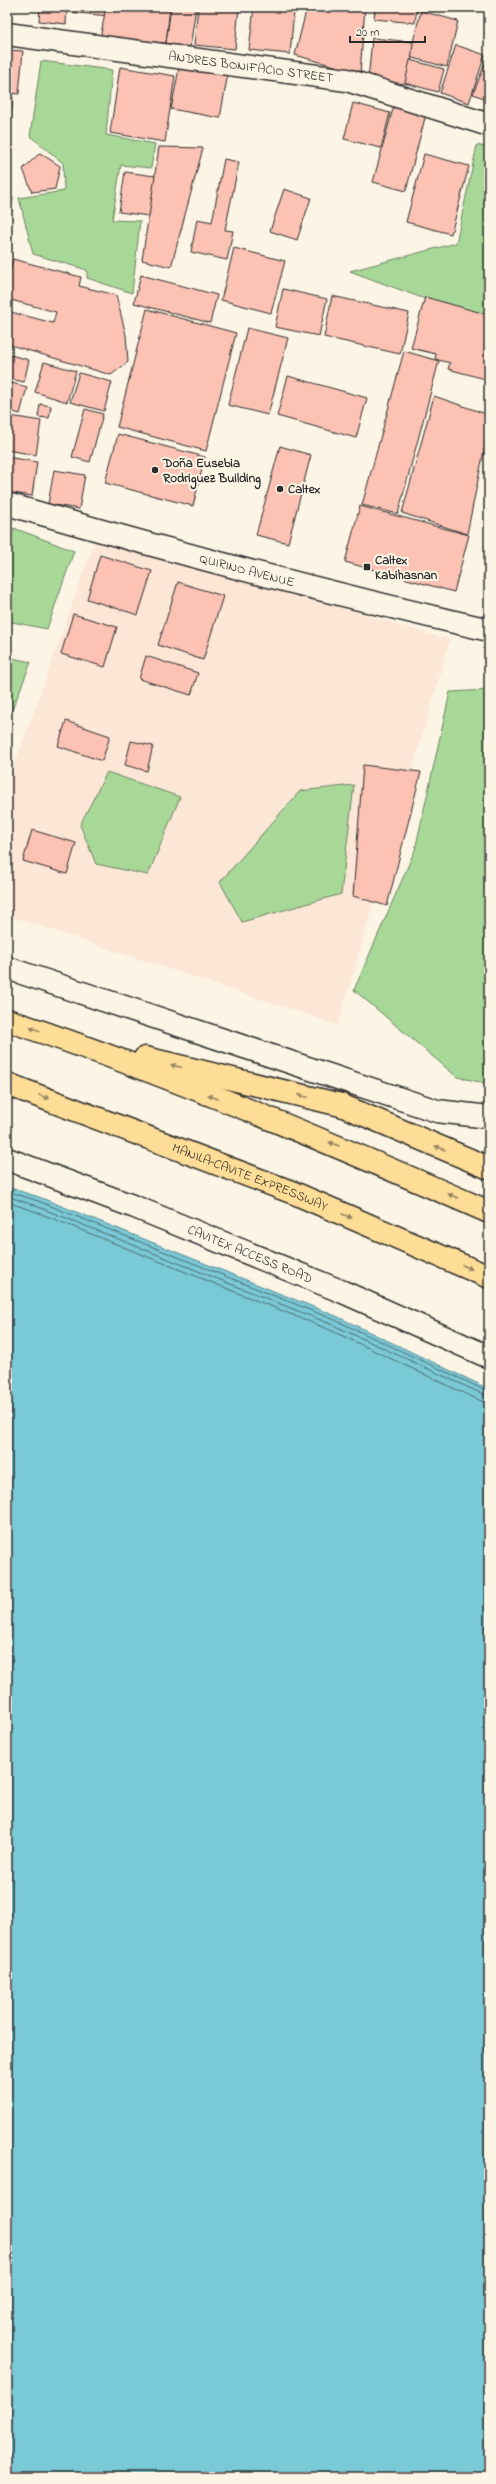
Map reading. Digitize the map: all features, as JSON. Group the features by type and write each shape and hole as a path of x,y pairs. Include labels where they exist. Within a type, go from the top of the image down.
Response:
{"highway":[{"path":"7,1020 62,1038 325,1140 489,1212"},
{"path":"62,1038 341,1106 489,1168"},
{"name":"MANILA–CAVITE EXPRESSWAY","path":"7,1084 294,1193 489,1277"}],"street":[{"name":"ANDRES BONIFACIO STREET","path":"7,34 347,80 489,125"},
{"name":"QUIRINO AVENUE","path":"7,504 249,571 489,630"},
{"path":"7,968 437,1111 489,1117"},
{"name":"CAVITEX ACCESS ROAD","path":"7,1159 135,1207 343,1292 489,1357"}],"shaded area":[{"path":"97,535 450,640 338,1025 7,915 7,786"}],"green space":[{"path":"41,61 112,70 106,135 155,144 151,168 121,165 112,220 140,221 132,293 87,278 87,270 33,254 19,198 64,191 63,163 30,136"},
{"path":"477,145 489,148 489,323 350,271 456,243"},
{"path":"14,528 74,551 47,629 7,621 7,555"},
{"path":"7,657 31,662 7,723"},
{"path":"489,690 489,1084 457,1077 354,990 415,850 450,692"},
{"path":"107,772 180,797 148,875 96,864 80,825"},
{"path":"354,785 341,894 242,922 220,882 300,791"}],"water":[{"path":"7,1187 39,1197 336,1316 489,1389 489,2477 7,2477"}],"building":[{"path":"40,7 67,7 66,24 39,21"},
{"path":"68,7 110,7 109,16 68,12"},
{"path":"106,7 170,7 166,43 100,39"},
{"path":"171,7 196,7 190,48 166,43"},
{"path":"198,7 239,7 235,49 194,45"},
{"path":"254,7 294,11 290,54 249,50"},
{"path":"262,7 299,7 298,10"},
{"path":"307,7 365,7 360,73 295,55"},
{"path":"375,7 417,7 415,23 374,19"},
{"path":"421,11 458,21 447,67 409,57"},
{"path":"372,38 413,42 409,84 368,81"},
{"path":"456,45 485,55 469,103 440,93"},
{"path":"7,50 23,51 19,94 7,93"},
{"path":"488,56 489,57 489,100 473,94"},
{"path":"410,60 444,69 438,92 405,83"},
{"path":"180,64 228,73 220,118 171,109"},
{"path":"120,67 175,76 165,142 110,133"},
{"path":"7,96 13,97 9,139 7,139"},
{"path":"353,103 390,113 381,148 344,139"},
{"path":"394,105 426,114 406,191 373,182"},
{"path":"159,147 203,148 171,267 142,260"},
{"path":"40,153 60,166 55,189 32,192 23,169"},
{"path":"424,154 469,166 451,234 406,222"},
{"path":"224,159 239,162 225,230 233,231 227,260 191,252 197,219 212,222"},
{"path":"125,172 155,176 149,216 119,212"},
{"path":"284,189 311,198 297,240 270,231"},
{"path":"7,197 13,198 7,240"},
{"path":"234,248 285,261 271,313 221,300"},
{"path":"13,259 81,277 79,286 116,295 126,335 128,362 111,375 7,344 7,311 53,323 56,312 7,299 7,282"},
{"path":"141,275 217,295 210,323 134,303"},
{"path":"283,289 327,299 319,336 275,327"},
{"path":"332,296 409,313 400,354 324,337"},
{"path":"425,297 489,315 489,380 448,369 450,363 435,359 436,354 411,348"},
{"path":"147,309 236,333 206,451 117,427"},
{"path":"247,328 288,338 268,415 228,405"},
{"path":"404,351 439,361 398,514 362,505"},
{"path":"7,354 29,360 24,382 7,378"},
{"path":"44,362 76,371 67,402 35,392"},
{"path":"79,373 112,382 104,411 70,402"},
{"path":"288,376 367,398 356,438 277,416"},
{"path":"7,382 27,387 20,414 7,410"},
{"path":"434,396 489,415 489,426 467,534 402,513"},
{"path":"40,404 51,406 49,418 38,417"},
{"path":"85,409 103,414 90,462 72,457"},
{"path":"10,416 41,421 36,455 7,450"},
{"name":"Doña Eusebia Rodriguez Building","path":"118,434 205,457 193,506 105,483"},
{"path":"280,446 311,455 288,543 256,535"},
{"path":"7,457 37,462 32,496 7,492"},
{"path":"54,470 85,475 79,509 48,504"},
{"path":"360,506 469,535 454,592 345,562"},
{"path":"489,554 489,580 483,578"},
{"path":"100,555 152,571 138,615 87,599"},
{"path":"178,582 223,596 203,660 158,645"},
{"path":"73,614 117,627 105,667 61,654"},
{"path":"146,656 198,673 191,695 139,679"},
{"path":"66,721 110,736 102,761 58,746"},
{"path":"131,741 153,746 147,771 125,765"},
{"path":"363,765 421,772 387,906 353,896"},
{"path":"32,830 76,843 67,874 23,861"}],"place":[{"name":"Doña Eusebia Rodriguez Building","path":"155,470"},
{"name":"Caltex","path":"280,489"},
{"name":"Caltex Kabihasnan","path":"367,567"}]}
